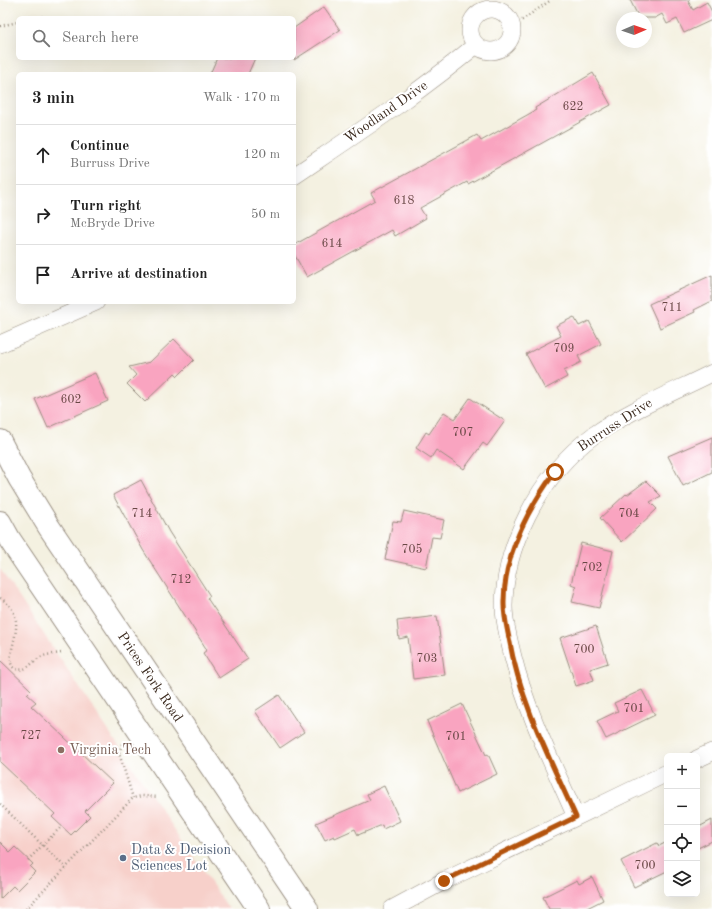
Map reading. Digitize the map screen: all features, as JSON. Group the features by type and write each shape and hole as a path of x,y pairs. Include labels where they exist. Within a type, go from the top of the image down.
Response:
{"main road":[{"name":"Prices Fork Road","path":"0,441 19,478 49,527 307,909"},
{"path":"0,522 10,540 259,909"}],"street":[{"path":"490,9 499,11 505,15 510,22 512,30 510,38 506,45 499,49 491,51 483,50 476,45 472,38 470,30 471,22 476,15 490,9"},
{"name":"Woodland Drive","path":"296,175 417,91 476,45"},
{"path":"0,344 91,304"},
{"name":"Burruss Drive","path":"576,817 529,712 510,648 504,604 506,579 514,548 523,524 539,494 555,472 574,452 594,435 628,414 671,391 712,373"},
{"path":"700,758 712,752"},
{"path":"392,909 444,881 664,774"}],"path":[{"path":"510,22 522,20 551,0"},
{"path":"0,26 16,22"},
{"path":"0,598 11,611 14,621 11,632"},
{"path":"8,666 22,670 28,668 44,656 62,653"},
{"path":"123,743 119,748 119,753 133,798"},
{"path":"26,909 133,798 142,796 159,797"},
{"path":"0,804 66,868"},
{"path":"28,860 62,826"}],"shaded area":[{"name":"Virginia Tech","path":"0,569 173,827 229,909 0,909"}],"building":[{"path":"630,0 690,0 688,1 693,10 707,2 712,12 712,20 684,33 677,19 667,24 662,14 652,18 652,12 636,12"},
{"path":"324,7 340,30 296,59 296,27"},
{"path":"216,60 254,60 249,72 211,72"},
{"path":"593,73 611,105 468,184 467,182 420,208 426,218 395,236 392,230 307,277 296,258 296,244 375,200 371,193 477,135 481,141 536,110 535,108"},
{"path":"712,275 712,301 694,310 695,312 660,328 649,304"},
{"path":"574,317 579,326 589,321 601,344 578,356 581,362 564,371 567,377 545,389 526,354 561,336 556,326"},
{"path":"174,339 194,360 178,376 175,373 145,402 127,384 136,375 129,367 150,362"},
{"path":"95,373 108,401 48,428 35,399"},
{"path":"470,398 505,421 487,446 483,443 464,469 436,450 431,458 416,448 426,432 429,434 444,412 455,419"},
{"path":"712,437 712,472 683,486 668,456"},
{"path":"141,480 169,532 210,596 207,598 248,659 219,678 203,653 207,650 143,550 113,495"},
{"path":"646,481 661,496 650,502 657,509 622,542 600,518 626,494 627,495"},
{"path":"404,511 444,520 440,538 432,537 426,568 385,559 393,521 401,522"},
{"path":"581,543 613,551 599,608 572,602 576,586 571,584"},
{"path":"437,616 445,675 413,679 408,637 399,639 397,621"},
{"path":"596,626 608,663 590,669 594,680 576,686 560,638"},
{"path":"0,660 31,690 27,694 36,702 31,706 113,783 85,811 90,816 71,835 52,817 55,814 0,762"},
{"path":"642,690 655,715 606,739 597,721 618,711 614,703"},
{"path":"279,695 304,732 280,748 255,711"},
{"path":"462,704 486,755 488,754 497,774 458,793 427,721"},
{"path":"384,786 400,821 383,829 382,825 358,835 355,829 335,838 334,836 325,840 316,823 370,800 367,794"},
{"path":"712,820 712,841 700,847 700,826"},
{"path":"0,842 10,852 15,847 33,864 30,867 35,872 17,890 13,886 0,899"},
{"path":"657,843 659,846 664,844 664,872 634,887 621,861"},
{"path":"592,877 603,900 585,909 549,909 543,897 577,880 579,884"}],"place":[{"name":"Virginia Tech","path":"61,750"},
{"name":"Data & Decision Sciences Lot","path":"123,858"}],"route":[{"path":"444,881 576,817 529,712 510,648 504,611 508,566 514,548 532,506 555,472"}]}
